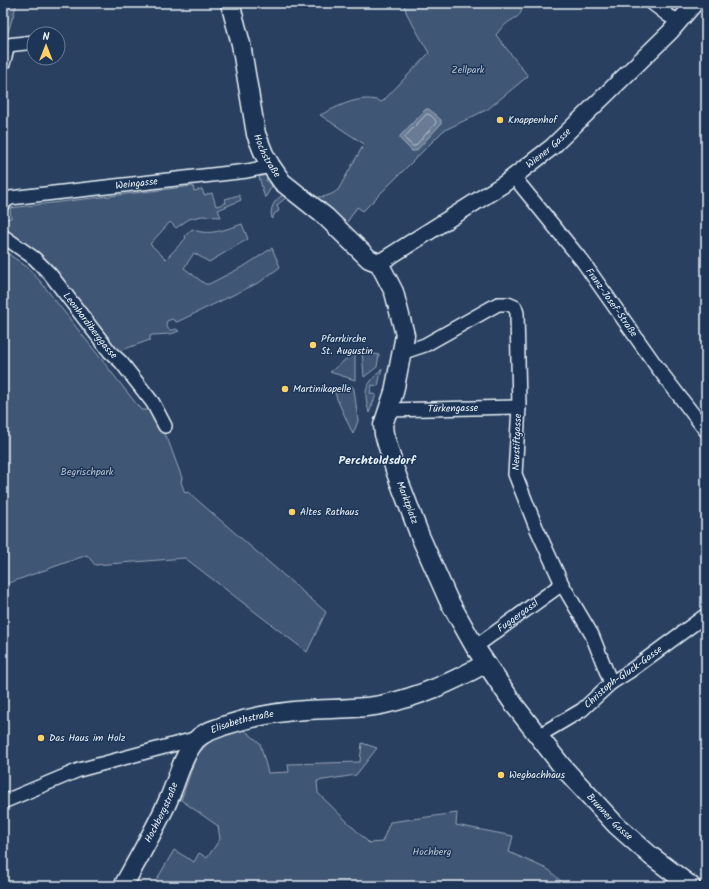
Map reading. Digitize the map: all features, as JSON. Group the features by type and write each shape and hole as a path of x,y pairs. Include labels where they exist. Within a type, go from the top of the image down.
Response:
{"main road":[{"name":"Hochstraße","path":"230,3 241,44 256,134 264,154 282,182 337,227 369,259 378,263"},
{"name":"Marktplatz","path":"378,263 394,292 404,335 394,392 383,425 384,434 404,496 420,536 448,598 475,647 486,663"},
{"name":"Brunner Gasse","path":"486,663 515,706 565,770 616,825 651,856 691,886"},
{"name":"Elisabethstraße","path":"198,738 208,732 231,723 275,712 346,709 384,704 408,698 431,689 486,663"},
{"name":"Hochbergstraße","path":"123,886 168,802 187,752 198,738"}],"street":[{"path":"652,3 669,16 679,21"},
{"name":"Wiener Gasse","path":"378,263 514,177 552,147 670,32 695,3"},
{"path":"3,64 8,45 26,43"},
{"name":"Weingasse","path":"3,203 10,198 247,171 271,166"},
{"name":"Franz-Josef-Straße","path":"514,177 583,262 706,431"},
{"name":"Leonhardiberggasse","path":"3,236 34,258 50,274 110,352 121,362 153,403 165,426"},
{"name":"Neustiftgasse","path":"401,353 425,345 498,304 508,304 515,307 517,313 519,407 515,474 536,527 562,584 592,635 611,684"},
{"name":"Türkengasse","path":"388,410 519,407"},
{"name":"Fuggergassl","path":"475,647 562,584"},
{"name":"Christoph-Gluck-Gasse","path":"538,736 582,710 611,684 706,615"},
{"name":"Elisabethstraße","path":"3,802 79,770 198,738"}],"green space":[{"path":"3,3 17,3 3,49"},
{"name":"Zellpark","path":"403,3 523,3 520,15 500,29 496,35 528,76 488,109 443,131 363,211 357,207 345,224 310,196 325,196 338,190 364,144 320,115 359,100 367,99 382,102 429,53 407,14"},
{"path":"265,175 268,179 266,180 268,183 270,182 272,186 265,198 259,177"},
{"path":"193,186 194,191 202,189 204,195 212,193 216,206 226,203 225,199 239,195 241,200 218,210 221,217 202,216 189,219 176,228 170,222 150,244 166,259 186,238 185,236 192,229 211,232 224,230 242,224 248,239 209,262 194,253 184,268 205,284 209,284 246,265 272,248 280,267 260,282 177,322 172,319 167,321 166,325 169,330 176,329 179,331 171,334 152,335 150,336 150,340 116,352 3,231 3,224 6,219 11,218 10,208"},
{"path":"283,195 287,197 277,205 279,211 275,213 272,219 271,212 273,205 277,199"},
{"name":"Begrischpark","path":"3,250 27,267 40,281 141,410 152,410 158,418 182,478 181,482 185,493 188,492 326,612 307,652 185,558 95,565 87,555 3,585"},
{"path":"362,351 379,355 377,367 364,377"},
{"path":"355,352 355,380 330,372"},
{"path":"382,368 378,386 372,385 370,393 376,395 369,413 366,398 367,388"},
{"path":"352,386 354,389 358,421 353,434 335,392 337,388"},
{"name":"Hochberg","path":"242,728 260,743 268,773 289,772 288,764 360,762 362,743 377,748 356,775 317,781 318,793 369,843 382,842 390,822 457,813 456,825 513,836 509,852 549,870 566,886 153,886 174,850 194,862 199,853 207,858 220,839 218,826 181,800 197,754 213,739"}],"water":[{"path":"426,109 429,109 441,120 441,124 416,151 412,151 400,139 400,136"}],"place":[{"name":"Knappenhof","path":"500,120"},
{"name":"Pfarrkirche St. Augustin","path":"313,345"},
{"name":"Martinikapelle","path":"285,389"},
{"name":"Altes Rathaus","path":"292,512"},
{"name":"Das Haus im Holz","path":"41,738"},
{"name":"Wegbachhaus","path":"501,775"}],"district":[{"name":"Perchtoldsdorf","path":"377,460"}]}
